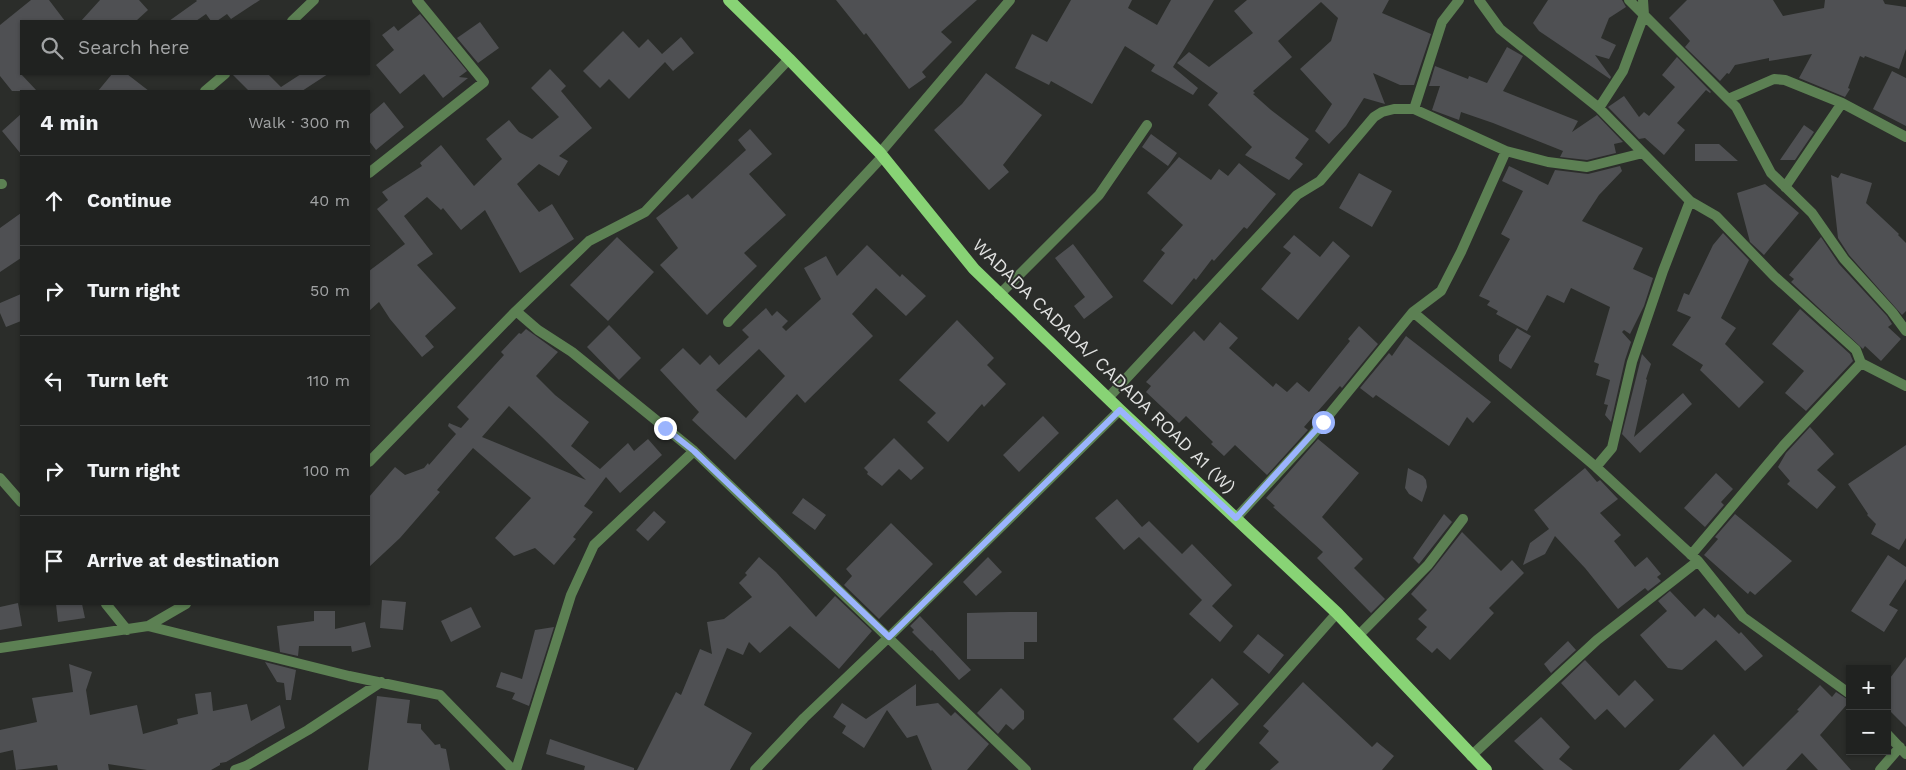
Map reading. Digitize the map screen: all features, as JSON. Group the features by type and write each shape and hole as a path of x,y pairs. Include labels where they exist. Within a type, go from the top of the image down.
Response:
{"main road":[{"name":"WADADA CADADA/ CADADA ROAD A1 (W)","path":"729,0 882,155 974,269 999,295 1337,613 1486,770"}],"street":[{"path":"293,20 314,0"},
{"path":"370,172 484,82 416,0"},
{"path":"728,322 882,155 1010,0"},
{"path":"1414,110 1442,22 1459,0"},
{"path":"1479,0 1500,29 1599,108 1690,201 1716,216 1774,276 1856,350 1861,363 1906,386"},
{"path":"1629,0 1736,107 1770,173 1812,212 1844,258 1892,312 1906,331"},
{"path":"1599,108 1623,71 1644,15 1643,0"},
{"path":"370,461 516,311 589,241 645,212 789,59"},
{"path":"206,90 224,75"},
{"path":"1728,99 1774,79 1785,80 1842,103 1906,137"},
{"path":"1785,187 1842,103"},
{"path":"1108,398 1297,195 1320,181 1374,117 1394,109 1414,110 1506,151 1548,162 1587,167 1643,153"},
{"path":"999,295 1099,194 1146,125"},
{"path":"1236,518 1311,437 1413,312 1440,291 1461,252 1506,151"},
{"path":"1596,467 1612,448 1632,362 1663,271 1690,201"},
{"path":"516,311 538,330 572,352 694,451 1026,770"},
{"path":"1413,312 1596,467 1695,558 1743,617 1846,691"},
{"path":"1471,756 1597,640 1695,558 1784,445 1861,363"},
{"path":"755,770 804,718 1120,410"},
{"path":"148,626 440,695 515,770 571,596 594,545 694,451"},
{"path":"0,478 20,501"},
{"path":"1359,635 1428,565 1463,519"},
{"path":"107,605 127,630"},
{"path":"0,648 148,626 184,605"},
{"path":"1198,770 1337,613"},
{"path":"234,770 246,766 308,730 381,682"},
{"path":"1880,770 1903,751 1891,738"}],"building":[{"path":"31,0 49,0 64,20 20,20 20,75 36,90 12,91 0,76 0,25"},
{"path":"100,0 139,0 148,10 137,20 82,20"},
{"path":"260,0 231,19 227,14 218,20 210,20 206,14 197,20 170,20 197,1"},
{"path":"836,0 977,0 941,32 952,42 922,72 926,77 909,89 866,33 864,35"},
{"path":"1071,0 1132,0 1128,8 1157,25 1171,0 1214,0 1173,67 1198,88 1193,95 1151,71 1155,65 1125,46 1092,104 1051,81 1049,85 1015,68 1032,34 1047,42"},
{"path":"1247,0 1389,0 1382,13 1431,34 1414,85 1400,85 1373,73 1385,104 1364,98 1346,126 1329,144 1315,131 1332,104 1300,69 1331,41 1338,18 1321,2 1278,41 1292,57 1253,91 1255,93 1253,94 1271,110 1309,139 1295,158 1303,164 1289,180 1245,155 1252,147 1208,105 1218,93 1177,63 1189,52 1209,67 1253,33 1234,11"},
{"path":"1548,0 1622,0 1626,7 1609,18 1601,38 1616,45 1609,59 1595,55 1611,77 1610,79 1539,31 1533,23"},
{"path":"1687,0 1773,0 1783,16 1824,8 1825,0 1883,0 1885,4 1906,7 1906,49 1899,69 1865,56 1864,58 1860,56 1848,88 1850,89 1845,97 1799,78 1812,54 1769,61 1769,58 1735,65 1729,74 1727,73 1720,81 1685,47 1690,41 1669,18"},
{"path":"420,14 467,71 459,77 468,78 443,98 424,74 400,94 376,65 394,50 382,35 394,26 398,31"},
{"path":"480,22 499,48 478,63 457,38"},
{"path":"623,31 639,48 648,39 662,54 681,37 694,53 673,71 665,62 629,99 609,79 600,88 583,71"},
{"path":"1507,47 1523,56 1503,91 1578,121 1572,132 1597,115 1623,142 1614,144 1616,153 1587,160 1560,157 1563,151 1493,123 1461,112 1459,120 1432,110 1440,86 1429,86 1435,66 1468,79 1469,76 1487,83"},
{"path":"1677,57 1711,92 1706,90 1677,123 1685,130 1664,155 1645,138 1639,139 1608,107 1624,96 1639,117 1644,112 1649,116 1675,87 1662,75"},
{"path":"550,69 566,86 561,91 592,128 559,156 568,161 559,176 539,164 517,184 539,212 552,204 574,239 520,273 485,210 461,230 443,208 441,210 427,197 404,216 433,254 417,265 456,308 425,336 434,347 422,357 390,319 379,302 370,310 370,270 405,244 377,209 388,200 382,192 422,166 420,163 441,145 474,186 502,159 486,139 509,120 519,132 532,139 559,117 531,88"},
{"path":"1892,71 1906,78 1906,126 1873,109"},
{"path":"986,73 1042,115 1003,165 1009,172 989,190 934,130 962,104"},
{"path":"111,75 128,75 148,90 99,90"},
{"path":"233,75 269,75 281,87 299,75 326,75 304,90 248,90"},
{"path":"384,102 404,127 376,150 370,142 370,114"},
{"path":"20,115 20,153 2,131"},
{"path":"1804,125 1814,132 1795,160 1780,160"},
{"path":"750,129 772,154 749,174 786,215 744,253 757,266 707,315 660,265 678,248 656,218 688,194 692,199 746,150 738,140"},
{"path":"1151,134 1177,153 1168,166 1142,147"},
{"path":"1695,144 1719,144 1738,161 1695,161"},
{"path":"1179,157 1211,180 1219,169 1228,176 1239,163 1276,194 1247,229 1244,227 1214,261 1212,259 1196,280 1194,278 1172,305 1143,281 1165,253 1161,250 1183,225 1147,193"},
{"path":"1509,166 1548,185 1555,170 1588,174 1620,166 1622,171 1599,195 1582,221 1643,248 1633,269 1653,278 1644,306 1630,334 1624,330 1622,332 1631,342 1611,422 1605,415 1608,405 1604,404 1610,380 1596,375 1599,364 1594,362 1610,307 1571,288 1564,303 1547,295 1527,331 1496,314 1498,311 1487,305 1490,301 1479,296 1510,239 1501,234 1523,191 1502,181"},
{"path":"1359,173 1392,191 1372,227 1339,208"},
{"path":"1841,173 1872,183 1866,203 1906,243 1906,311 1902,315 1849,255 1838,238 1831,175 1838,178"},
{"path":"1765,184 1799,213 1764,255 1750,242 1737,193"},
{"path":"20,214 20,259 0,272 0,228"},
{"path":"1723,233 1749,260 1721,318 1736,328 1725,344 1764,382 1739,408 1700,370 1703,365 1672,345 1691,317 1677,311 1684,293 1689,295 1713,245"},
{"path":"1294,235 1320,257 1333,241 1350,256 1298,320 1261,289 1291,253 1283,247"},
{"path":"617,237 654,272 608,321 570,285"},
{"path":"1821,237 1839,264 1887,316 1892,324 1888,327 1901,339 1881,361 1865,346 1863,349 1791,282 1794,279 1789,275"},
{"path":"1073,244 1113,297 1084,319 1074,306 1085,297 1055,258"},
{"path":"867,245 900,277 902,274 926,296 906,316 876,288 852,314 873,336 805,403 797,394 735,460 692,420 699,412 660,370 683,348 700,365 710,355 719,365 749,337 742,330 766,308 772,316 777,311 788,321 782,327 786,331 821,299 804,268 826,256 837,276","holes":["759,349 785,376 746,418 716,390"]},
{"path":"20,294 20,321 6,327 0,313 0,303"},
{"path":"1800,309 1850,354 1853,361 1806,411 1785,393 1804,371 1772,344"},
{"path":"957,320 994,358 987,365 1006,384 984,407 982,404 948,442 927,422 936,413 899,380"},
{"path":"1220,322 1238,338 1229,348 1273,387 1276,383 1287,392 1297,382 1309,392 1350,341 1348,339 1359,326 1378,344 1342,388 1340,386 1304,427 1308,430 1267,475 1235,445 1224,456 1211,444 1213,442 1186,416 1179,423 1146,392 1151,386 1146,382 1194,331 1204,341"},
{"path":"609,325 641,358 619,380 587,347"},
{"path":"1517,328 1531,336 1511,369 1499,361 1499,355"},
{"path":"526,329 558,352 536,376 555,395 589,422 571,446 600,469 628,443 634,451 648,439 662,455 620,493 606,477 584,506 593,512 573,537 576,539 554,565 535,548 514,556 495,538 531,498 473,448 437,490 440,492 400,538 370,566 370,496 395,467 405,475 424,468 428,463 429,465 456,434 448,426 449,423 461,428 469,419 457,407 504,355 501,352 519,333 521,334","holes":["509,406 586,480 482,437"]},
{"path":"1406,336 1491,402 1473,423 1467,417 1449,446 1376,395 1373,398 1360,388 1389,353 1392,356"},
{"path":"1642,354 1651,364 1634,437 1683,393 1692,404 1640,453 1622,434"},
{"path":"1043,416 1059,433 1019,472 1003,455"},
{"path":"1810,427 1834,454 1817,470 1836,487 1817,509 1787,484 1790,481 1778,467 1786,453"},
{"path":"894,438 924,468 911,480 899,469 882,486 867,474 868,472 864,468"},
{"path":"1318,439 1359,473 1322,517 1363,559 1354,568 1385,599 1371,613 1317,558 1323,552 1273,507 1275,506 1266,498"},
{"path":"1906,445 1906,538 1899,550 1871,534 1876,524 1867,515 1848,484"},
{"path":"1408,468 1423,476 1426,480 1427,487 1422,502 1409,494 1405,488"},
{"path":"1585,468 1597,482 1600,480 1618,499 1600,513 1621,535 1614,541 1635,567 1647,557 1661,574 1657,577 1661,581 1648,591 1645,588 1618,609 1585,568 1555,536 1545,554 1523,565 1530,543 1549,529 1534,510"},
{"path":"1716,473 1733,489 1721,502 1724,505 1705,527 1684,508"},
{"path":"803,498 826,515 815,530 792,513"},
{"path":"1117,499 1142,527 1149,521 1182,554 1192,544 1232,585 1212,606 1233,626 1220,642 1189,614 1202,600 1139,537 1124,550 1095,518"},
{"path":"654,511 666,522 648,541 636,530"},
{"path":"1444,514 1452,522 1419,564 1413,558"},
{"path":"1735,514 1792,561 1755,595 1750,591 1748,594 1704,555 1718,539 1715,537"},
{"path":"891,523 933,564 879,619 844,585 852,576 846,569"},
{"path":"1462,532 1501,571 1512,560 1524,573 1489,608 1494,613 1450,660 1437,648 1432,653 1416,639 1427,627 1418,619 1427,610 1411,594"},
{"path":"1888,555 1906,567 1906,579 1889,605 1898,610 1884,632 1851,611"},
{"path":"759,557 776,572 816,617 835,596 872,631 839,669 790,626 760,653 749,642 743,655 727,648 704,705 752,733 730,770 637,770 676,692 681,695 700,649 712,654 707,622 724,619 752,597 739,583"},
{"path":"988,557 1002,572 976,596 963,582"},
{"path":"1670,591 1695,617 1704,608 1715,618 1718,614 1739,634 1741,632 1763,656 1745,671 1716,640 1682,670 1668,668 1640,635 1667,611 1658,601"},
{"path":"382,600 406,602 403,630 380,628"},
{"path":"18,603 22,626 0,630 0,607"},
{"path":"56,605 82,605 85,618 58,622"},
{"path":"471,607 481,627 451,642 441,621"},
{"path":"314,611 335,611 335,629 365,622 371,647 352,652 351,646 299,646 298,656 280,652 277,626 314,621"},
{"path":"1037,612 1037,642 1024,642 1024,659 967,659 967,613"},
{"path":"920,616 971,670 959,680 932,650 912,632 914,630 910,626"},
{"path":"554,627 529,706 512,699 515,693 496,687 501,672 522,679 535,630"},
{"path":"1258,634 1284,655 1269,674 1243,652"},
{"path":"1568,641 1576,650 1551,673 1544,664"},
{"path":"1906,657 1906,727 1891,712 1891,677"},
{"path":"1585,660 1619,696 1635,680 1654,700 1625,728 1607,709 1595,720 1561,683"},
{"path":"265,662 296,670 291,700 286,700 284,683 277,682"},
{"path":"69,664 92,672 86,690 90,715 137,705 143,734 178,724 177,719 198,714 195,694 211,692 213,711 247,704 251,721 280,705 285,728 226,762 220,763 220,765 211,770 147,770 108,764 109,770 58,770 57,765 16,770 13,750 0,753 0,730 37,722 32,698 73,692"},
{"path":"1212,678 1239,704 1198,743 1173,719"},
{"path":"1303,682 1372,747 1377,742 1394,756 1382,770 1270,770 1279,762 1259,743 1269,731 1263,726"},
{"path":"916,684 916,706 938,703 951,716 955,712 989,744 967,770 932,770 917,735 907,738 887,710 864,748 842,733 846,726 833,717 842,703 866,719"},
{"path":"1820,685 1832,697 1836,692 1846,698 1846,706 1820,735 1851,770 1818,770 1802,753 1786,770 1679,770 1714,734 1743,767 1799,711 1797,710"},
{"path":"1001,688 1024,711 1024,719 1013,730 1006,724 998,734 977,713"},
{"path":"377,696 410,700 407,723 421,724 421,729 435,745 440,744 441,748 446,749 450,770 368,770"},
{"path":"1541,717 1570,747 1559,759 1573,770 1544,770 1514,741"},
{"path":"550,739 634,768 634,770 584,770 585,766 546,754"}],"route":[{"path":"665,428 694,451 889,637 1120,410 1236,518 1323,422"}]}
